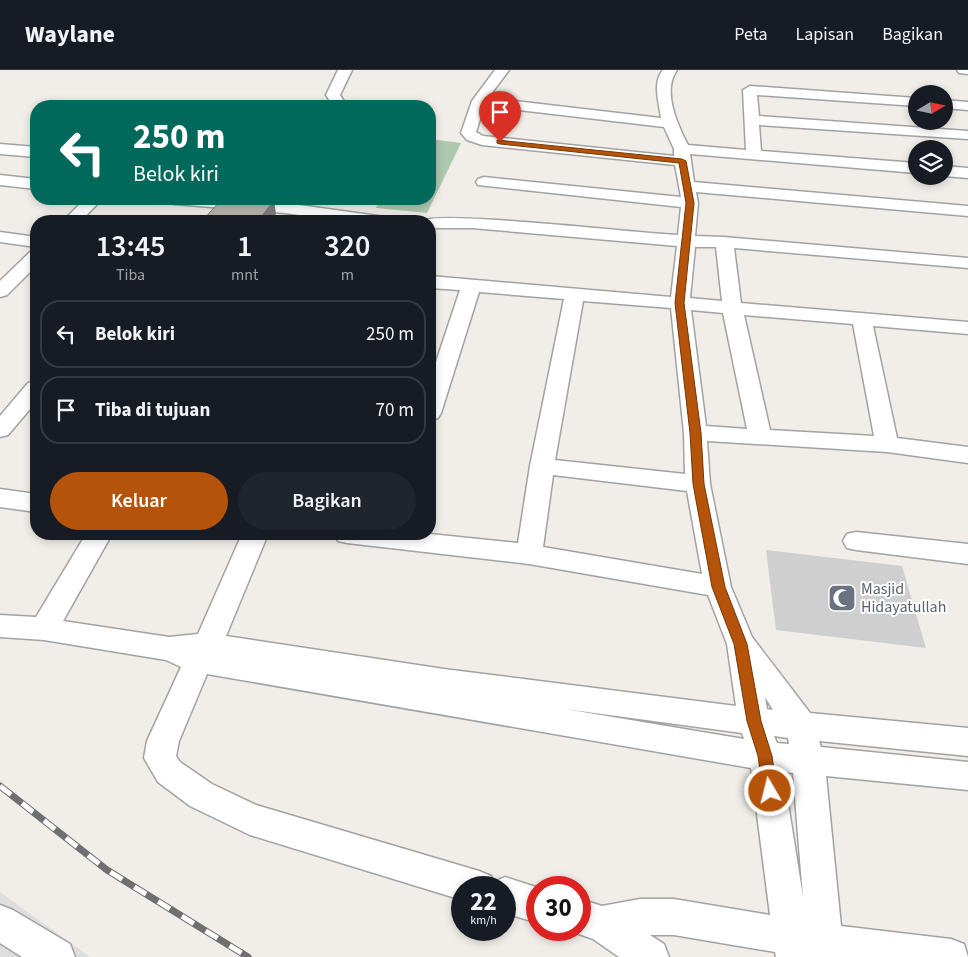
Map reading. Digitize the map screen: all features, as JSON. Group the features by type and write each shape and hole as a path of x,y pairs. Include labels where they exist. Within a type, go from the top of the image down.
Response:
{"street":[{"path":"336,100 333,95 345,70"},
{"path":"502,70 479,101 468,133 476,139 682,155 754,155 908,167"},
{"path":"670,70 665,76 663,86 669,123 682,155 690,203 680,303 695,433 698,484 718,587 741,644 754,721 765,756 792,946"},
{"path":"754,155 750,92 754,90 908,101"},
{"path":"479,101 669,123"},
{"path":"953,105 968,106"},
{"path":"752,120 968,135"},
{"path":"0,149 30,152"},
{"path":"953,172 968,173"},
{"path":"0,180 30,183"},
{"path":"484,182 690,203"},
{"path":"688,186 968,212"},
{"path":"78,215 88,205"},
{"path":"215,205 280,215"},
{"path":"436,223 465,230 686,245 725,245 946,264 968,269"},
{"path":"0,237 30,241"},
{"path":"725,245 732,308 760,436"},
{"path":"0,291 30,262"},
{"path":"946,264 968,262"},
{"path":"436,283 968,328"},
{"path":"436,394 471,286"},
{"path":"529,554 542,466 575,294"},
{"path":"862,319 887,444"},
{"path":"0,430 30,395"},
{"path":"695,433 887,444 968,455"},
{"path":"542,466 698,484"},
{"path":"0,498 30,502"},
{"path":"44,629 96,540"},
{"path":"252,540 163,741 160,758 163,766 201,795 250,819 451,880"},
{"path":"421,540 529,554 718,587"},
{"path":"856,541 968,554"},
{"path":"0,626 44,629 444,691 765,756 808,758 968,776"},
{"path":"741,644 771,682 800,724 808,758 826,949"},
{"path":"444,691 800,724 968,742"},
{"path":"591,921 640,917 674,917 792,946 950,957"},
{"path":"591,921 651,957"},
{"path":"1,925 58,957"}],"shaded area":[{"name":"Masjid Hidayatullah","path":"766,550 902,566 926,648 776,630"},
{"path":"0,892 90,957 0,957"}],"green space":[{"path":"436,140 461,143 436,194"},
{"path":"377,205 431,205 427,213 376,208"}],"building":[{"path":"217,205 270,205 263,215 207,215"}],"railway":[{"path":"0,786 107,870 248,957"}],"place":[{"name":"Masjid Hidayatullah","path":"842,598"}],"route":[{"path":"500,142 682,161 690,203 680,303 695,433 698,484 718,587 741,644 754,721 765,756 770,791"}]}
